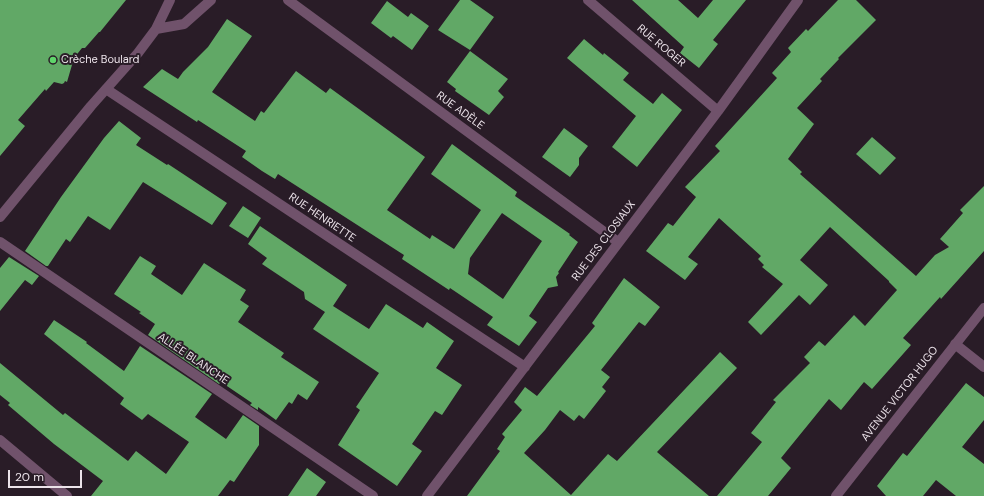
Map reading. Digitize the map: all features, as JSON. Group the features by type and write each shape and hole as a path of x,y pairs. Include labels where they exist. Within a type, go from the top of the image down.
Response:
{"street":[{"path":"0,217 106,89 138,53 156,29 170,0"},
{"path":"156,29 184,24 211,0"},
{"name":"RUE ADÈLE","path":"288,0 618,242"},
{"name":"RUE ROGER","path":"588,0 718,111"},
{"name":"RUE DES CLOSIAUX","path":"427,496 718,111 798,0"},
{"name":"RUE HENRIETTE","path":"106,89 525,367"},
{"name":"ALLÉE BLANCHE","path":"0,242 373,496"},
{"name":"AVENUE VICTOR HUGO","path":"836,496 984,308"},
{"path":"955,344 984,367"},
{"path":"0,440 67,496"}],"building":[{"path":"0,0 126,0 100,32 85,48 82,48 74,58 67,82 65,81 62,84 54,82 46,91 45,89 18,120 25,126 0,156"},
{"path":"460,0 470,0 494,17 470,50 438,30"},
{"path":"632,0 678,0 698,18 713,0 746,0 713,40 718,44 699,68 680,53 684,47"},
{"path":"838,0 856,0 876,20 838,58 839,59 820,79 822,81 797,108 814,124 788,159 802,172 800,174 916,276 935,255 949,247 940,239 963,213 960,210 984,186 984,251 941,299 940,297 903,338 911,345 872,389 864,382 841,410 829,399 781,458 791,468 768,496 717,496 762,442 751,433 776,402 773,400 810,363 804,357 819,341 825,346 854,315 865,326 897,290 830,227 800,260 828,285 810,305 799,295 761,335 748,322 783,284 762,267 764,265 758,259 761,256 719,218 688,257 698,264 685,280 646,251 668,223 673,226 696,197 685,187 720,151 715,146 777,78 772,73 791,52 788,48 806,29 808,31"},
{"path":"387,1 408,17 411,13 429,26 412,50 393,36 391,38 371,23"},
{"path":"227,19 252,36 212,92 255,121 261,111 264,113 296,71 326,93 330,88 425,157 387,210 430,239 432,235 454,249 481,210 431,174 452,144 517,192 515,196 570,234 569,235 578,242 558,272 559,273 556,277 558,286 548,288 529,316 537,322 519,346 487,325 493,317 450,288 449,290 402,259 404,255 278,174 275,179 262,171 242,157 246,151 198,120 197,122 143,87 162,69 178,79 208,47","holes":["502,213 542,241 503,299 468,274 470,258"]},
{"path":"584,39 603,55 604,53 629,73 623,80 653,104 662,93 682,110 637,167 612,147 636,116 567,58"},
{"path":"470,51 508,79 498,91 504,97 489,115 455,91 456,89 447,82"},
{"path":"119,121 141,138 136,145 227,203 212,225 143,182 110,230 88,216 70,242 66,239 48,266 46,266 25,251 61,197 104,138"},
{"path":"564,128 588,146 579,158 579,165 570,177 542,157"},
{"path":"872,137 896,158 880,175 856,154"},
{"path":"243,206 261,218 248,238 229,226"},
{"path":"260,226 347,285 333,306 369,329 386,304 423,328 427,322 454,341 436,368 462,385 442,415 435,411 412,444 422,451 397,486 338,445 360,410 356,407 379,373 313,329 325,312 305,299 304,292 262,264 267,258 248,244"},
{"path":"140,256 156,266 151,274 182,295 204,263 246,290 240,300 249,306 238,322 284,353 281,357 319,382 307,400 298,394 292,404 289,402 276,420 258,407 258,410 250,405 252,403 221,382 219,384 148,335 155,324 139,313 141,312 114,294"},
{"path":"9,257 39,276 32,285 25,280 0,311 0,268"},
{"path":"624,278 660,307 645,326 639,322 601,370 610,377 602,387 606,391 584,419 579,415 574,421 560,410 545,430 524,453 571,495 608,454 617,461 720,352 737,368 657,452 709,496 467,496 500,451 497,449 505,437 502,434 522,410 514,402 525,387 537,396 595,326 592,323"},
{"path":"54,320 87,342 86,343 124,371 140,346 212,394 195,417 226,439 243,415 259,426 259,445 234,482 230,480 218,496 91,496 103,481 54,444 8,405 10,403 0,395 0,363 63,415 65,413 128,461 136,451 166,474 189,442 148,414 142,420 120,404 124,398 44,334"},
{"path":"966,383 984,397 984,420 962,447 984,464 984,496 956,496 936,480 923,496 886,496 877,486 903,453 907,456"},
{"path":"307,468 326,482 316,496 288,496"}],"place":[{"name":"Crèche Boulard","path":"53,60"}]}
